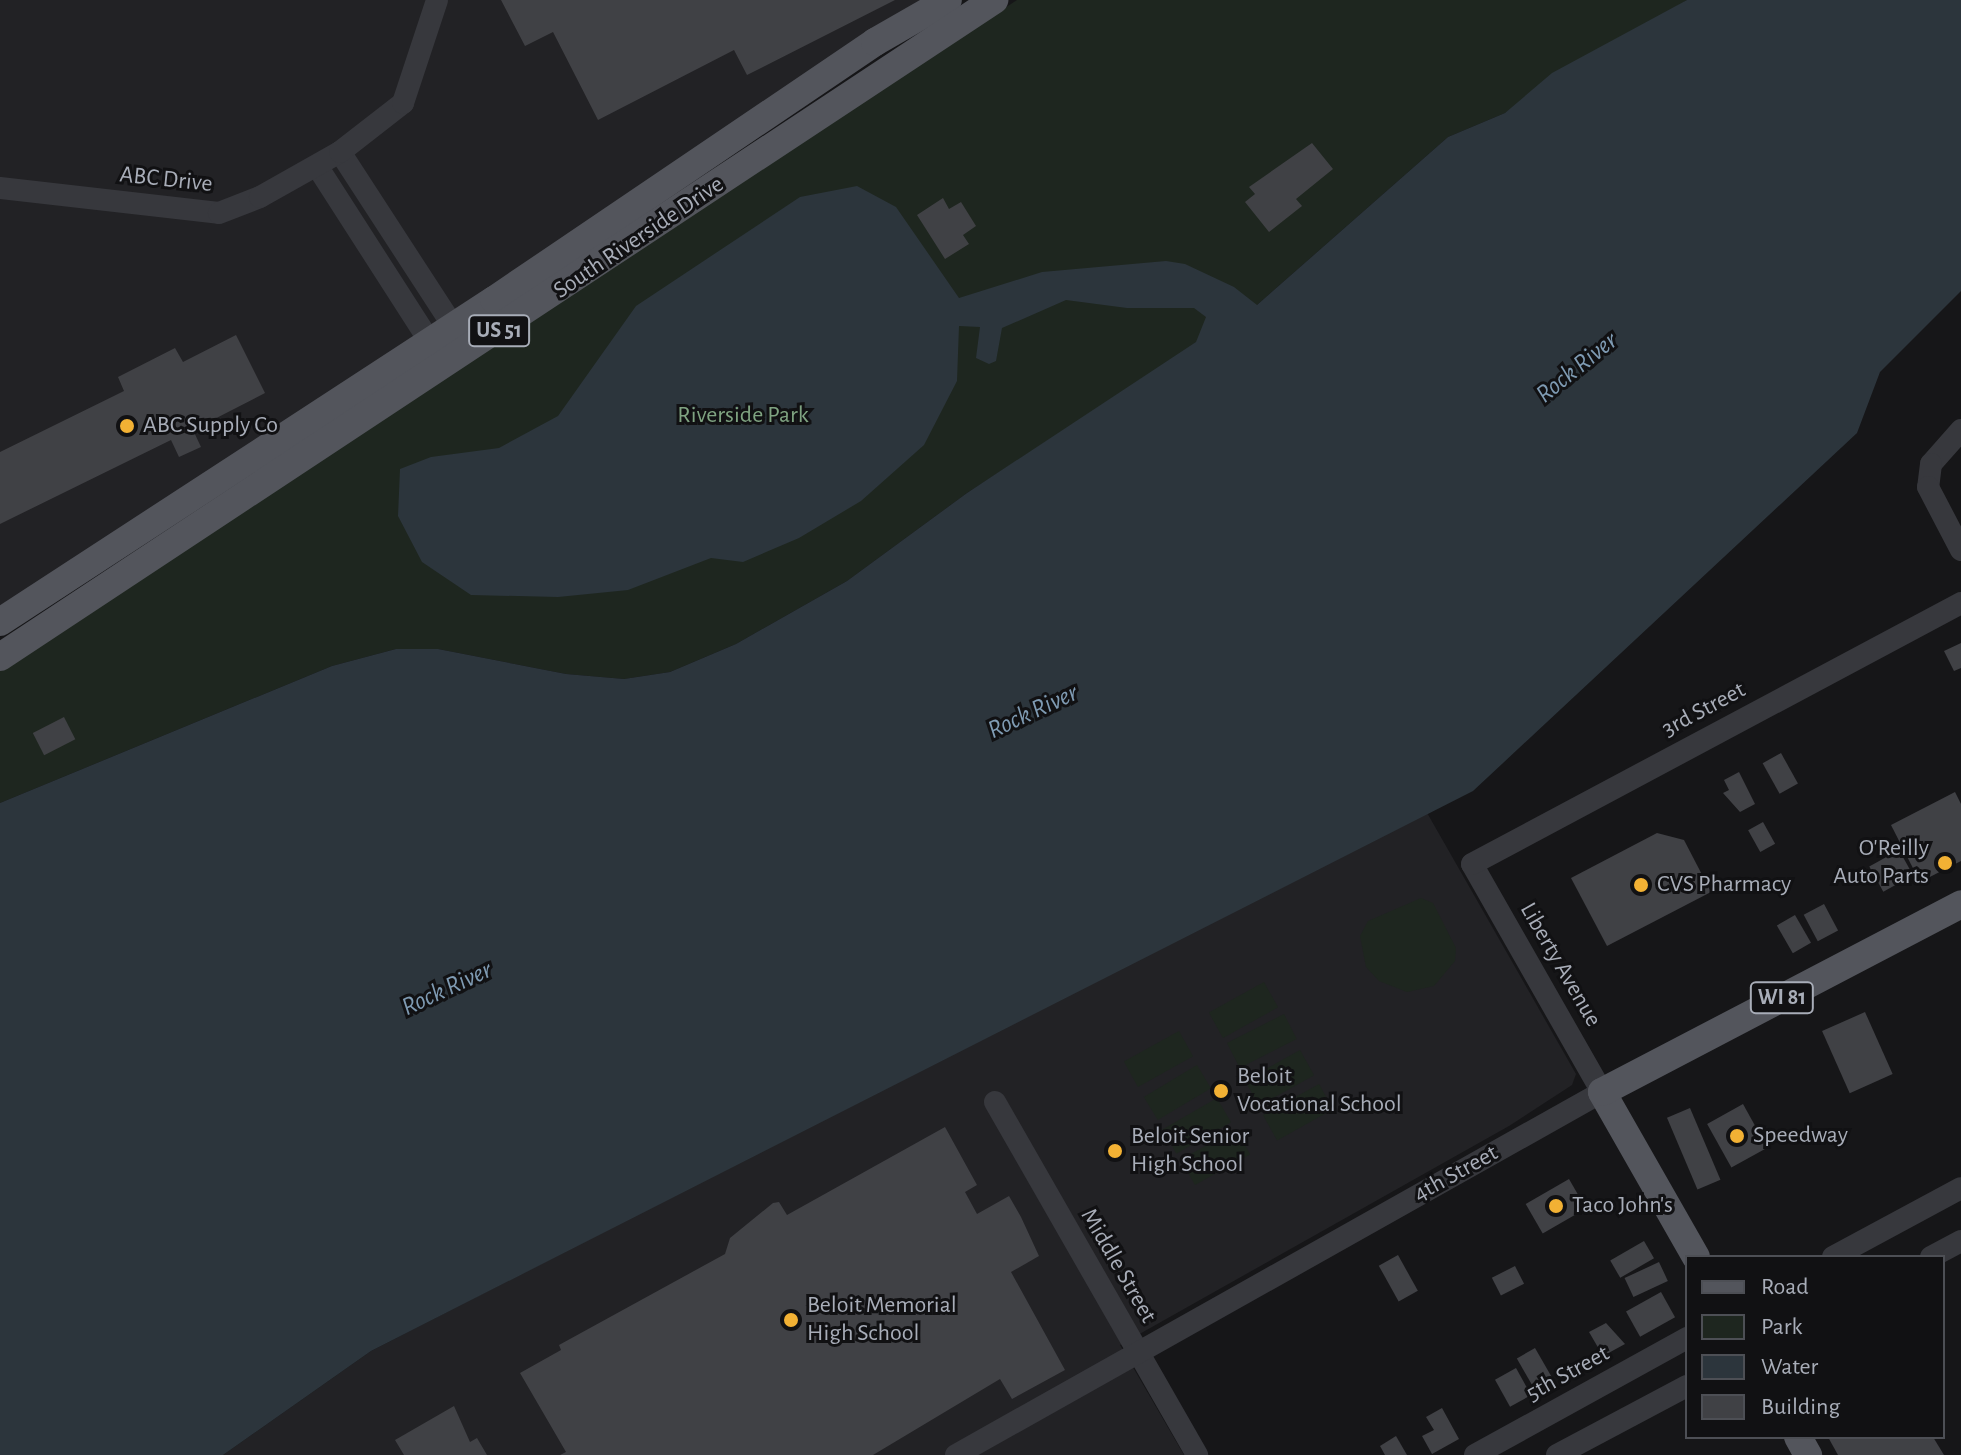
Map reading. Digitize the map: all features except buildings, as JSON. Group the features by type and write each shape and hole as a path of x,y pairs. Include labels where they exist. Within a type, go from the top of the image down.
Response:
{"main road":[{"name":"South Riverside Drive","path":"0,622 442,334 875,42 948,0"},
{"name":"South Riverside Drive","path":"0,657 457,359 994,0"},
{"name":"4th Street","path":"1602,1092 1961,904"},
{"path":"1602,1092 1695,1255"}],"street":[{"name":"ABC Drive","path":"0,188 219,213 317,166 403,103 437,0"},
{"path":"340,152 457,359"},
{"path":"317,166 442,334"},
{"path":"1961,430 1931,464 1928,487 1961,550"},
{"name":"3rd Street","path":"1472,864 1961,603"},
{"name":"Liberty Avenue","path":"1472,864 1602,1092"},
{"name":"4th Street","path":"956,1455 1602,1092"},
{"name":"Middle Street","path":"995,1102 1197,1455"},
{"path":"1837,1255 1961,1188"},
{"path":"1935,1255 1961,1241"},
{"name":"5th Street","path":"1475,1455 1685,1339"},
{"path":"1557,1455 1685,1387"}],"shaded area":[{"path":"0,0 931,0 0,611"},
{"name":"Beloit Senior High School","path":"1426,811 1576,1074 1572,1085 1509,1126 1120,1345 1184,1455 223,1455 371,1351"}],"green space":[{"name":"Riverside Park","path":"1017,0 1687,0 1505,113 1448,137 1257,305 967,493 847,581 736,644 670,672 624,679 566,674 438,649 396,649 332,666 0,803 0,670"},
{"path":"1421,898 1433,903 1456,948 1455,961 1434,986 1407,992 1379,981 1366,967 1360,936 1368,921"},
{"path":"1264,982 1278,1007 1223,1038 1209,1013"},
{"path":"1284,1014 1297,1039 1240,1068 1227,1043"},
{"path":"1179,1031 1193,1056 1138,1087 1124,1062"},
{"path":"1300,1050 1314,1075 1259,1106 1245,1081"},
{"path":"1197,1065 1211,1088 1158,1120 1144,1097"},
{"path":"1319,1084 1333,1109 1277,1140 1263,1115"},
{"path":"1217,1098 1231,1122 1176,1154 1162,1130"},
{"path":"1236,1129 1250,1154 1195,1185 1181,1160"}],"water":[{"name":"Rock River","path":"1687,0 1961,0 1961,291 1880,372 1857,433 1473,791 371,1351 223,1455 0,1455 0,803 332,666 396,649 438,649 566,674 624,679 670,672 736,644 847,581 967,493 1196,342 1206,317 1194,308 1127,308 1066,300 1002,328 996,361 989,364 976,358 980,327 959,326 957,381 924,445 861,501 799,538 743,562 711,558 628,590 558,597 471,595 422,562 398,516 400,469 431,457 499,448 558,416 636,306 800,197 857,186 896,207 959,298 1042,272 1166,261 1185,264 1234,287 1257,305 1448,137 1505,113 1552,73"}],"place":[{"name":"ABC Supply Co","path":"127,426"},
{"name":"O'Reilly Auto Parts","path":"1945,863"},
{"name":"CVS Pharmacy","path":"1641,885"},
{"name":"Beloit Vocational School","path":"1221,1091"},
{"name":"Speedway","path":"1737,1136"},
{"name":"Beloit Senior High School","path":"1115,1151"},
{"name":"Taco John's","path":"1556,1206"},
{"name":"Beloit Memorial High School","path":"791,1320"}]}
